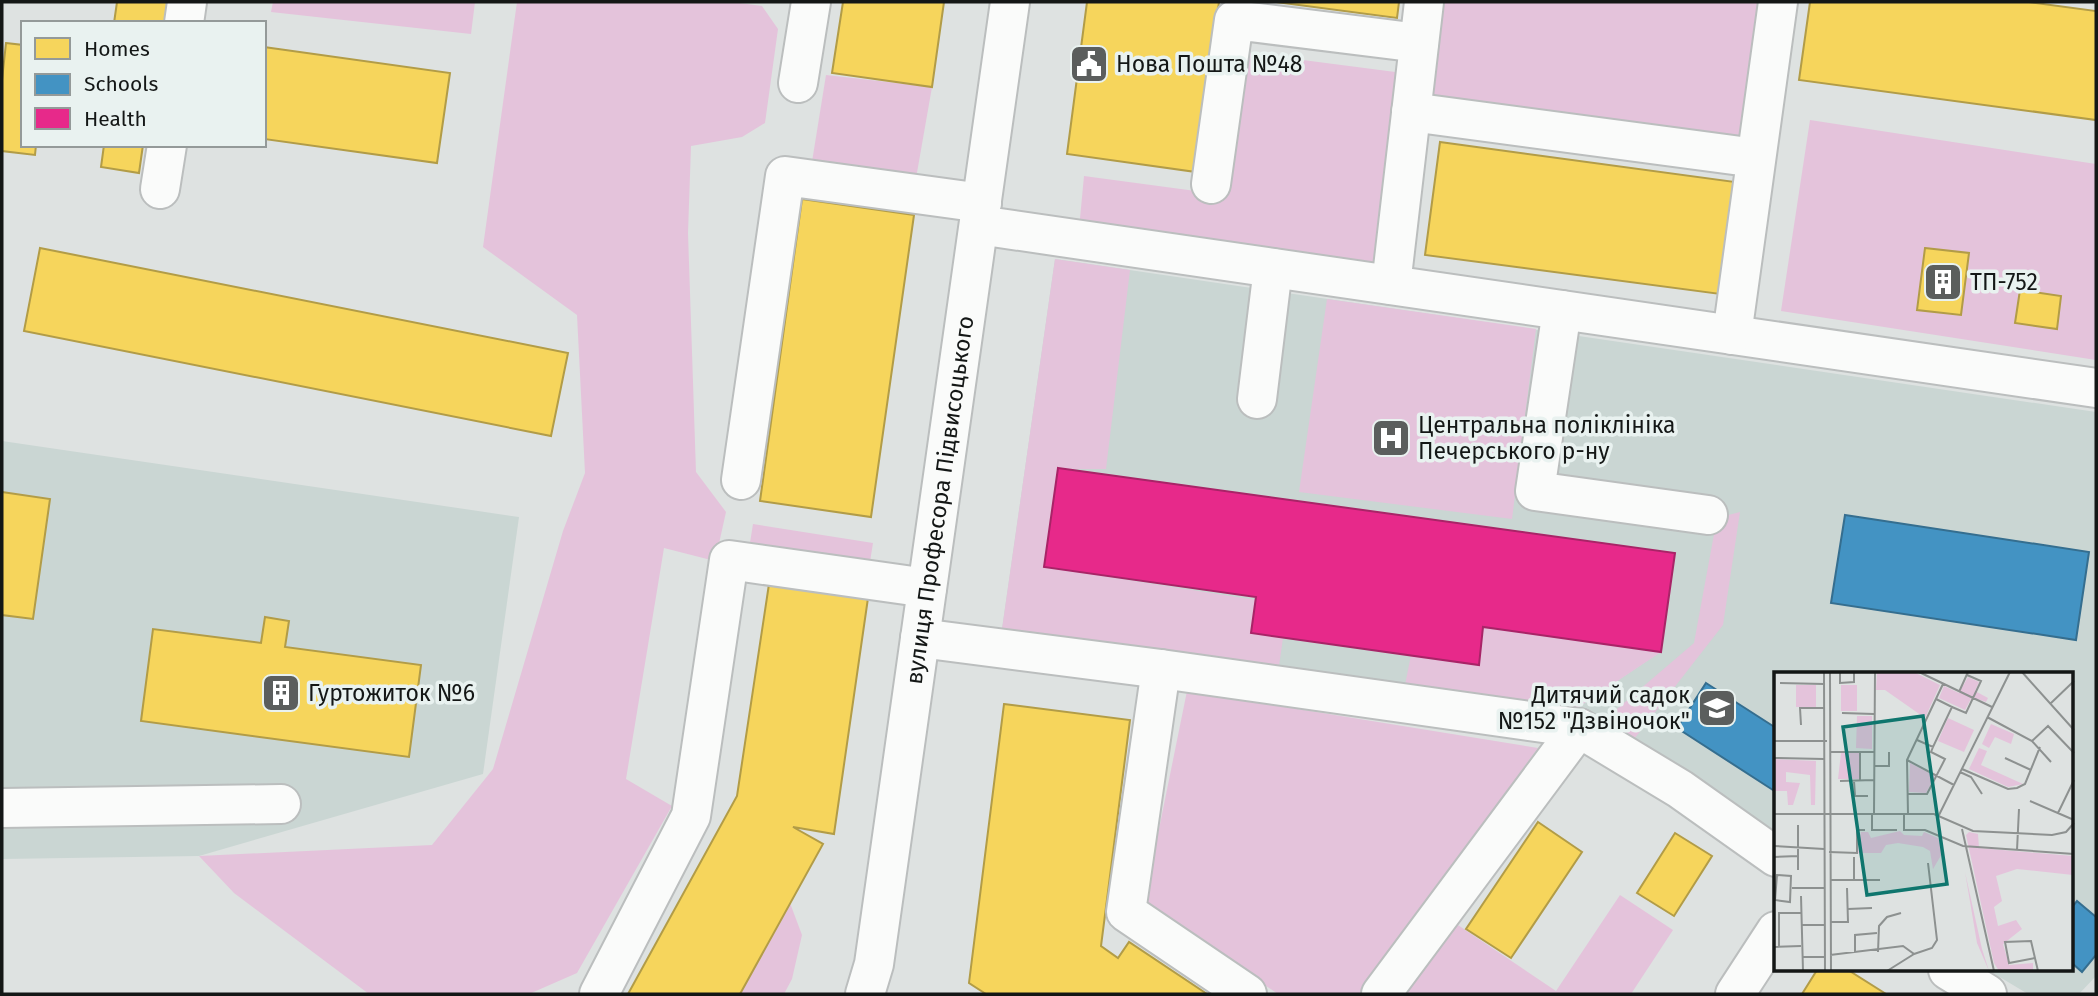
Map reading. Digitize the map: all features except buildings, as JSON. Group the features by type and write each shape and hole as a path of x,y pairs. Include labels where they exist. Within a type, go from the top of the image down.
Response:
{"street":[{"path":"184,21 187,2"},
{"path":"798,83 811,2"},
{"name":"вулиця Професора Підвисоцького","path":"864,994 874,964 1010,2"},
{"path":"1391,285 1424,2"},
{"path":"1732,335 1778,2"},
{"path":"1211,184 1234,20 1419,43"},
{"path":"1411,112 1756,158"},
{"path":"160,189 167,147"},
{"path":"741,480 785,176 1273,268 2096,388"},
{"path":"1257,399 1273,268"},
{"path":"1562,310 1535,491 1708,515"},
{"path":"599,994 691,816 729,560 927,588"},
{"path":"920,638 1579,728 1680,789 1774,856"},
{"path":"1161,669 1126,912 1247,994"},
{"path":"1381,994 1579,728"},
{"path":"2,808 281,804"},
{"path":"1735,994 1774,934"},
{"path":"1951,972 1987,994"}],"shaded area":[{"path":"273,2 475,2 471,34 271,12"},
{"path":"517,2 732,2 762,6 778,29 765,123 742,137 691,146 688,233 696,472 726,512 718,548 711,560 664,548 626,779 672,806 577,973 529,994 369,994 234,893 199,856 432,845 493,769 563,531 585,473 577,315 483,247"},
{"path":"1441,2 1764,2 1744,146 1426,102"},
{"path":"1241,52 1403,73 1380,272 1079,229 1084,176 1218,194"},
{"path":"826,75 932,87 915,184 811,168"},
{"path":"1810,120 2096,164 2096,360 1781,311"},
{"name":"Центральна поліклініка Печерського р-ну","path":"1055,259 2096,412 2096,976 2079,994 2028,994 1991,972 2074,972 2074,672 1774,672 1774,836 1630,743 1001,636"},
{"path":"1055,259 1130,270 1106,469 1058,469 1044,567 1256,600 1251,633 1283,638 1278,673 1001,636"},
{"path":"1327,299 1536,329 1512,519 1299,492"},
{"path":"2,441 519,517 483,774 199,856 2,859"},
{"path":"1740,512 1723,625 1631,743 1597,726 1694,643 1717,518"},
{"path":"753,524 873,543 869,568 749,549"},
{"path":"1483,627 1661,652 1571,712 1404,690 1411,655 1479,664"},
{"path":"1187,691 1538,748 1359,994 1278,994 1144,903"},
{"path":"1620,895 1673,930 1631,994 1404,994 1452,921 1556,991"},
{"path":"790,903 802,935 792,979 784,994 740,994"}],"place":[{"name":"Нова Пошта №48","path":"1089,64"},
{"name":"ТП-752","path":"1943,282"},
{"name":"Центральна поліклініка Печерського р-ну","path":"1391,438"},
{"name":"Гуртожиток №6","path":"281,693"},
{"name":"Дитячий садок №152 \"Дзвіночок\"","path":"1717,708"}]}
